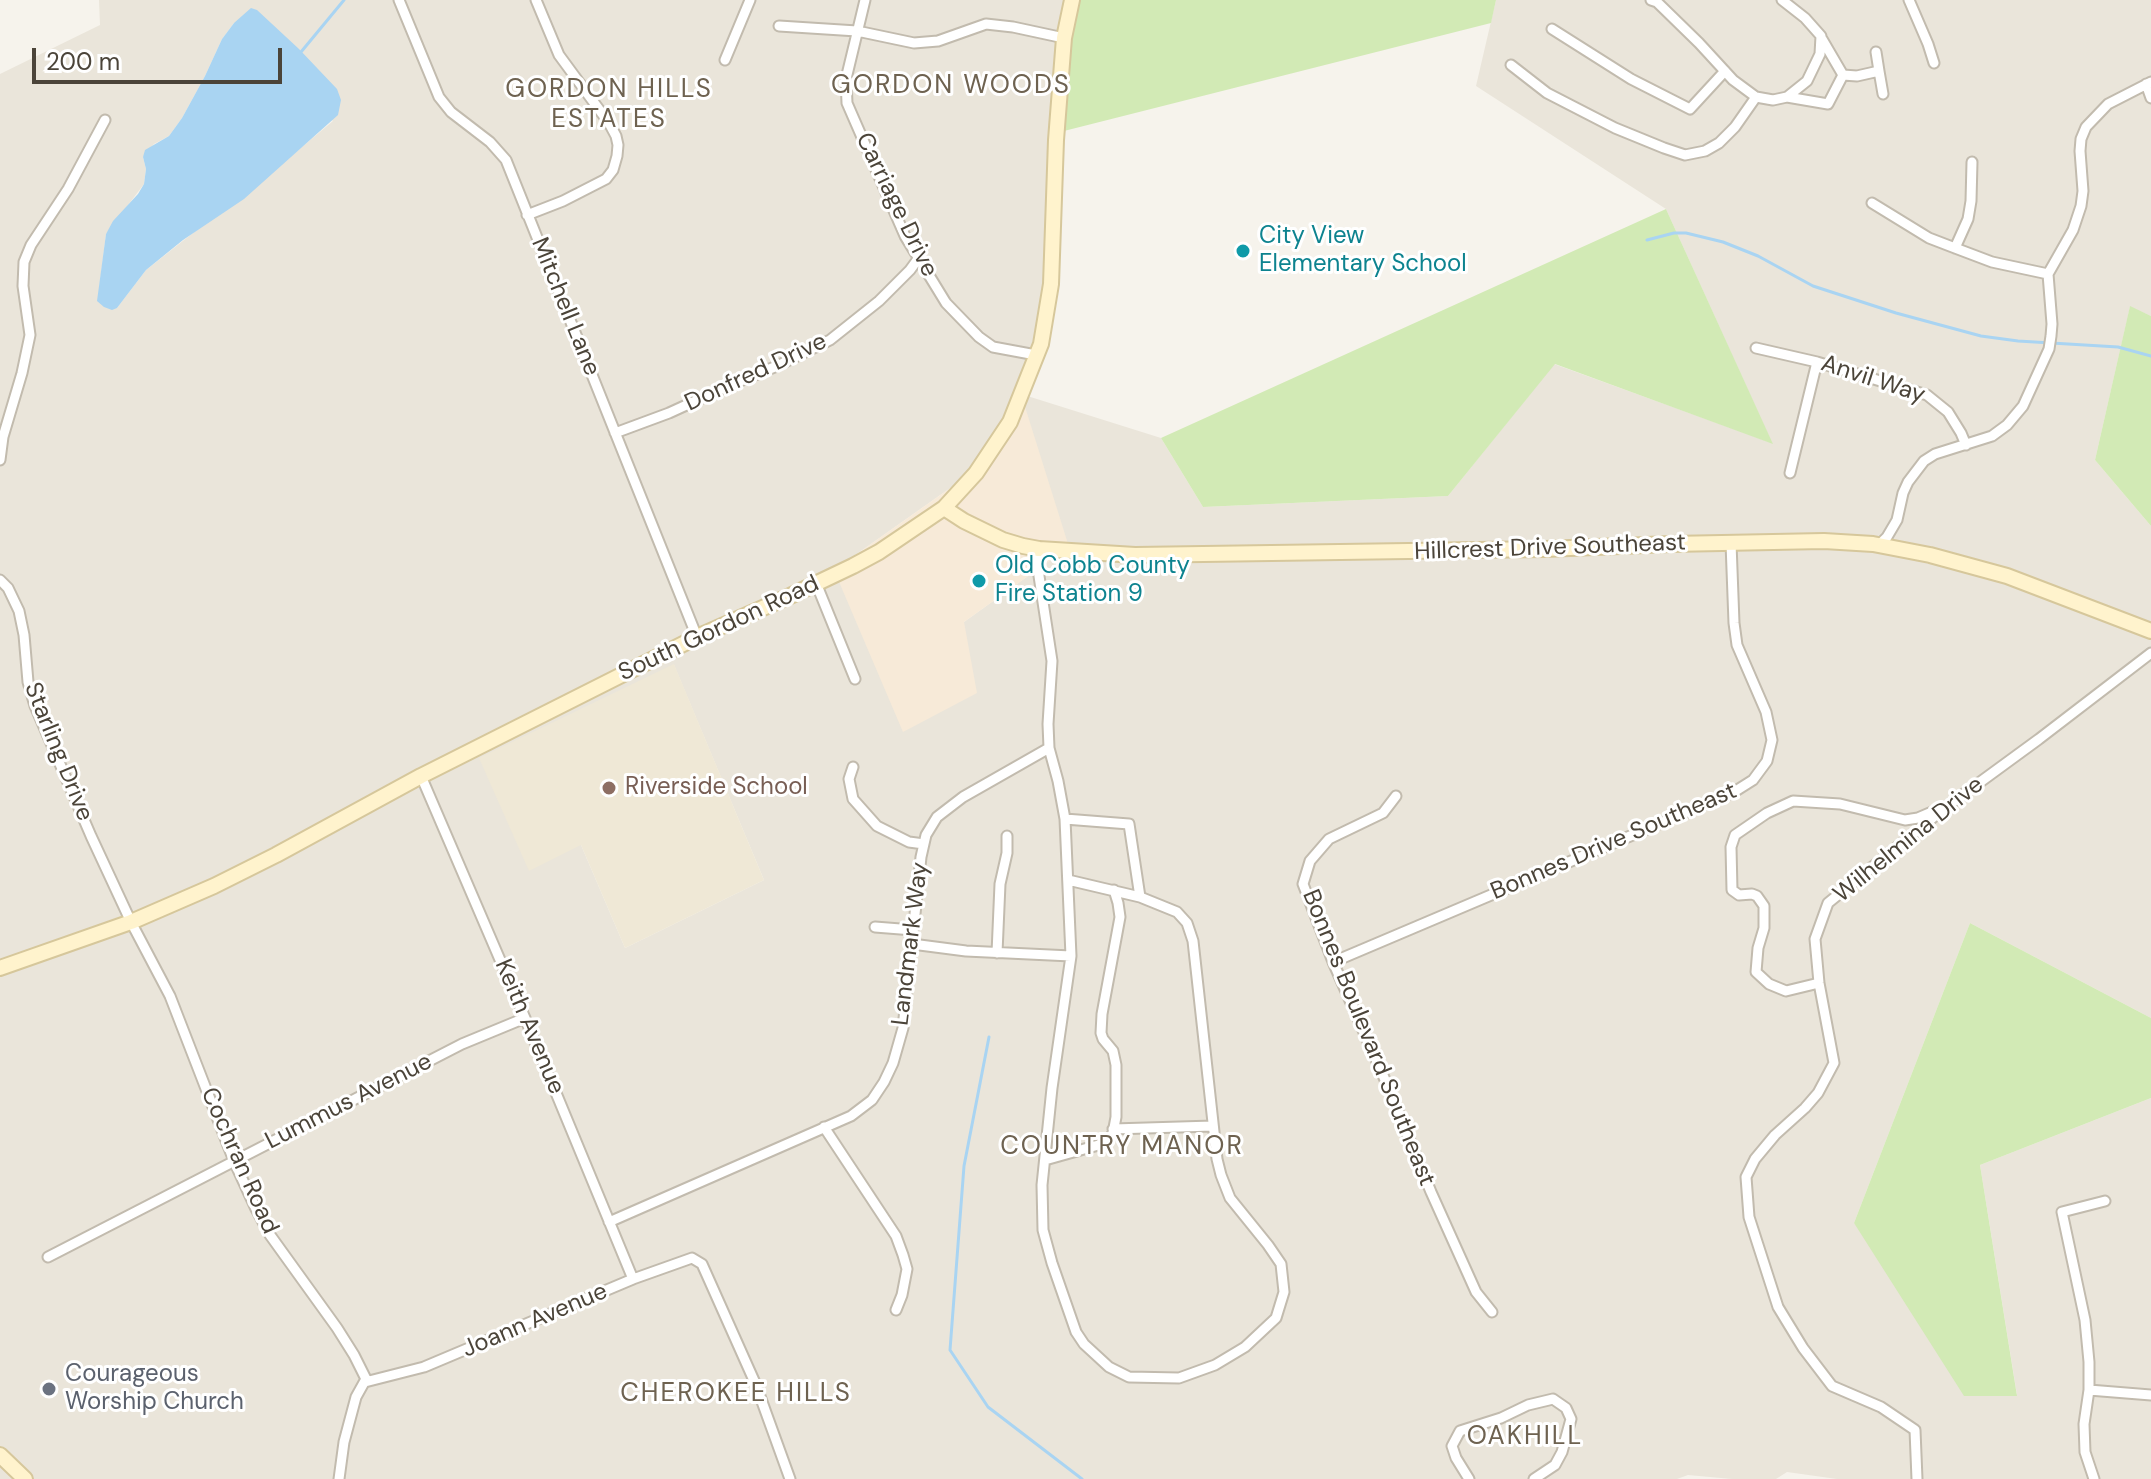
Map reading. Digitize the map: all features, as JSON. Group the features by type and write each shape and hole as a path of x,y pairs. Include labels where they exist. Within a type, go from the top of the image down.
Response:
{"street":[{"name":"Mitchell Lane","path":"399,0 439,97 451,112 490,142 506,160 697,637"},
{"path":"527,215 606,179 613,170 618,145 609,123 559,55 536,0"},
{"path":"725,60 750,0"},
{"name":"Carriage Drive","path":"865,0 846,79 847,103 905,236 946,303 985,342 1009,351 1036,355"},
{"name":"South Gordon Road","path":"0,968 131,922 214,886 421,776 697,637 879,552 944,508 976,473 1010,422 1036,355 1048,313 1056,140 1064,38 1072,0"},
{"path":"1651,0 1657,2 1733,80 1756,97 1773,100 1787,97 1828,104 1843,75"},
{"path":"1782,0 1821,36 1843,75"},
{"path":"1909,0 1934,63"},
{"path":"779,26 857,31 904,42 925,43 986,24 1064,38"},
{"path":"1552,29 1631,79 1690,109 1725,71"},
{"path":"1787,97 1807,81 1820,54 1821,36"},
{"path":"1876,52 1883,94"},
{"path":"1511,65 1547,93 1615,128 1685,155 1705,151 1719,143 1735,127 1756,97"},
{"path":"1843,75 1857,76 1879,71"},
{"path":"1879,545 1897,520 1903,493 1924,461 1935,454 1992,436 2007,425 2031,393 2049,349 2051,336 2048,274 2073,230 2081,206 2081,139 2086,127 2108,104 2148,83 2151,98"},
{"path":"0,460 3,437 30,335 23,286 24,262 105,120"},
{"path":"1955,248 1968,219 1972,162"},
{"path":"1872,203 1929,238 1992,262 2048,274"},
{"name":"Donfred Drive","path":"615,433 669,413 830,340 879,301 918,259"},
{"name":"Anvil Way","path":"1756,348 1817,362 1927,395 1948,412 1966,445"},
{"path":"1790,473 1817,362"},
{"name":"Hillcrest Drive Southeast","path":"944,508 1003,540 1039,549 1135,555 1824,541 1879,545 2007,576 2151,631"},
{"name":"Bonnes Drive Southeast","path":"1333,962 1734,792 1753,780 1767,761 1772,740 1766,712 1737,645 1731,543"},
{"path":"1039,549 1039,576 1052,661 1049,748 1065,819 1071,956 1042,1185 1043,1230 1076,1332 1084,1344 1109,1367 1129,1377 1179,1378 1215,1365 1245,1347 1276,1318 1284,1292 1281,1264 1230,1198 1219,1167 1193,941 1187,923 1177,912 1140,897 1068,880"},
{"name":"Starling Drive","path":"0,580 8,588 19,611 28,682 35,706 131,922"},
{"path":"816,583 855,679"},
{"name":"Wilhelmina Drive","path":"1917,1479 1915,1430 1881,1407 1832,1386 1803,1348 1778,1307 1749,1217 1746,1177 1755,1159 1775,1135 1818,1093 1834,1063 1819,983 1815,939 1828,903 1946,807 2151,653"},
{"name":"Landmark Way","path":"609,1222 851,1116 872,1100 893,1063 903,1028 926,835 937,817 963,797 1049,748"},
{"path":"853,767 849,779 853,799 861,809 888,833 909,842 924,844"},
{"name":"Keith Avenue","path":"421,776 633,1279"},
{"name":"Bonnes Boulevard Southeast","path":"1396,796 1383,813 1329,839 1310,861 1303,884 1431,1192 1476,1292 1492,1312"},
{"path":"1819,983 1786,991 1769,984 1756,972 1764,928 1764,906 1757,896 1735,894 1732,890 1731,847 1735,835 1767,813 1793,801 1840,804 1905,820 1946,807"},
{"path":"1065,819 1129,824 1140,897"},
{"path":"997,953 999,894 1007,836"},
{"path":"1045,1160 1102,1144 1109,1139 1113,1129 1116,1117 1116,1065 1113,1051 1101,1033 1120,917 1114,890"},
{"name":"Cochran Road","path":"131,922 170,996 234,1161 270,1235 337,1328 354,1355 365,1382"},
{"path":"875,927 913,930"},
{"path":"912,944 966,951 1071,956"},
{"name":"Lummus Avenue","path":"48,1257 462,1044 525,1018"},
{"path":"1113,1129 1213,1126"},
{"path":"824,1127 896,1236 907,1269 896,1310"},
{"path":"2094,1479 2085,1452 2089,1362 2085,1320 2062,1212 2105,1201"},
{"name":"Joann Avenue","path":"365,1382 424,1367 633,1279 692,1258 702,1264 756,1385 790,1479"},
{"path":"339,1479 344,1442 356,1397 365,1382"},
{"path":"2089,1390 2151,1395"},
{"path":"1469,1479 1452,1446 1460,1431 1501,1418 1528,1405 1553,1399 1566,1408 1571,1419 1555,1465 1534,1479"},
{"path":"0,1455 25,1479"}],"shaded area":[{"path":"99,0 1072,0 1049,284 1021,394 1161,438 1203,507 1448,496 1554,364 1772,443 1666,209 1476,86 1496,0 2151,0 2151,316 2130,307 2095,460 2151,526 2151,1018 1970,923 1854,1223 2017,1395 1980,1165 2151,1098 2151,1479 1837,1479 1787,1472 1776,1479 1688,1475 1677,1479 0,1479 0,74 100,25","holes":["234,23 333,121 146,270 117,308 99,290 106,234 144,184 146,169 143,157 154,144 169,136 182,118 222,39","963,479 1068,547 964,622 834,570","674,665 764,880 625,948 581,845"]},
{"path":"1021,394 1069,547 964,622 977,693 903,732 834,570 963,479"},
{"name":"Riverside School","path":"674,664 764,880 625,948 581,845 529,871 479,758"}],"green space":[{"path":"1072,0 1496,0 1491,23 1060,132"},
{"path":"1666,209 1773,444 1555,364 1448,496 1203,507 1161,438"},
{"path":"2130,306 2151,316 2151,526 2095,460"},
{"path":"1970,923 2151,1018 2151,1098 1980,1165 2017,1396 1964,1396 1854,1223"}],"water":[{"path":"251,8 299,49 337,89 341,100 338,115 244,199 183,240 146,270 117,308 104,307 97,301 106,234 144,184 145,150 169,136 205,76 222,39"}],"waterway":[{"path":"301,52 344,0"},
{"path":"1647,240 1686,233 1723,242 1758,256 1813,286 1981,336 2118,347 2151,356"},
{"path":"989,1037 964,1166 950,1350 988,1407 1082,1479"}],"place":[{"name":"City View Elementary School","path":"1243,251"},
{"name":"Old Cobb County Fire Station 9","path":"979,581"},
{"name":"Riverside School","path":"609,788"},
{"name":"Courageous Worship Church","path":"49,1389"}],"district":[{"name":"GORDON WOODS","path":"951,86"},
{"name":"GORDON HILLS ESTATES","path":"609,105"},
{"name":"COUNTRY MANOR","path":"1122,1147"},
{"name":"CHEROKEE HILLS","path":"736,1394"},
{"name":"OAKHILL","path":"1525,1437"}]}
